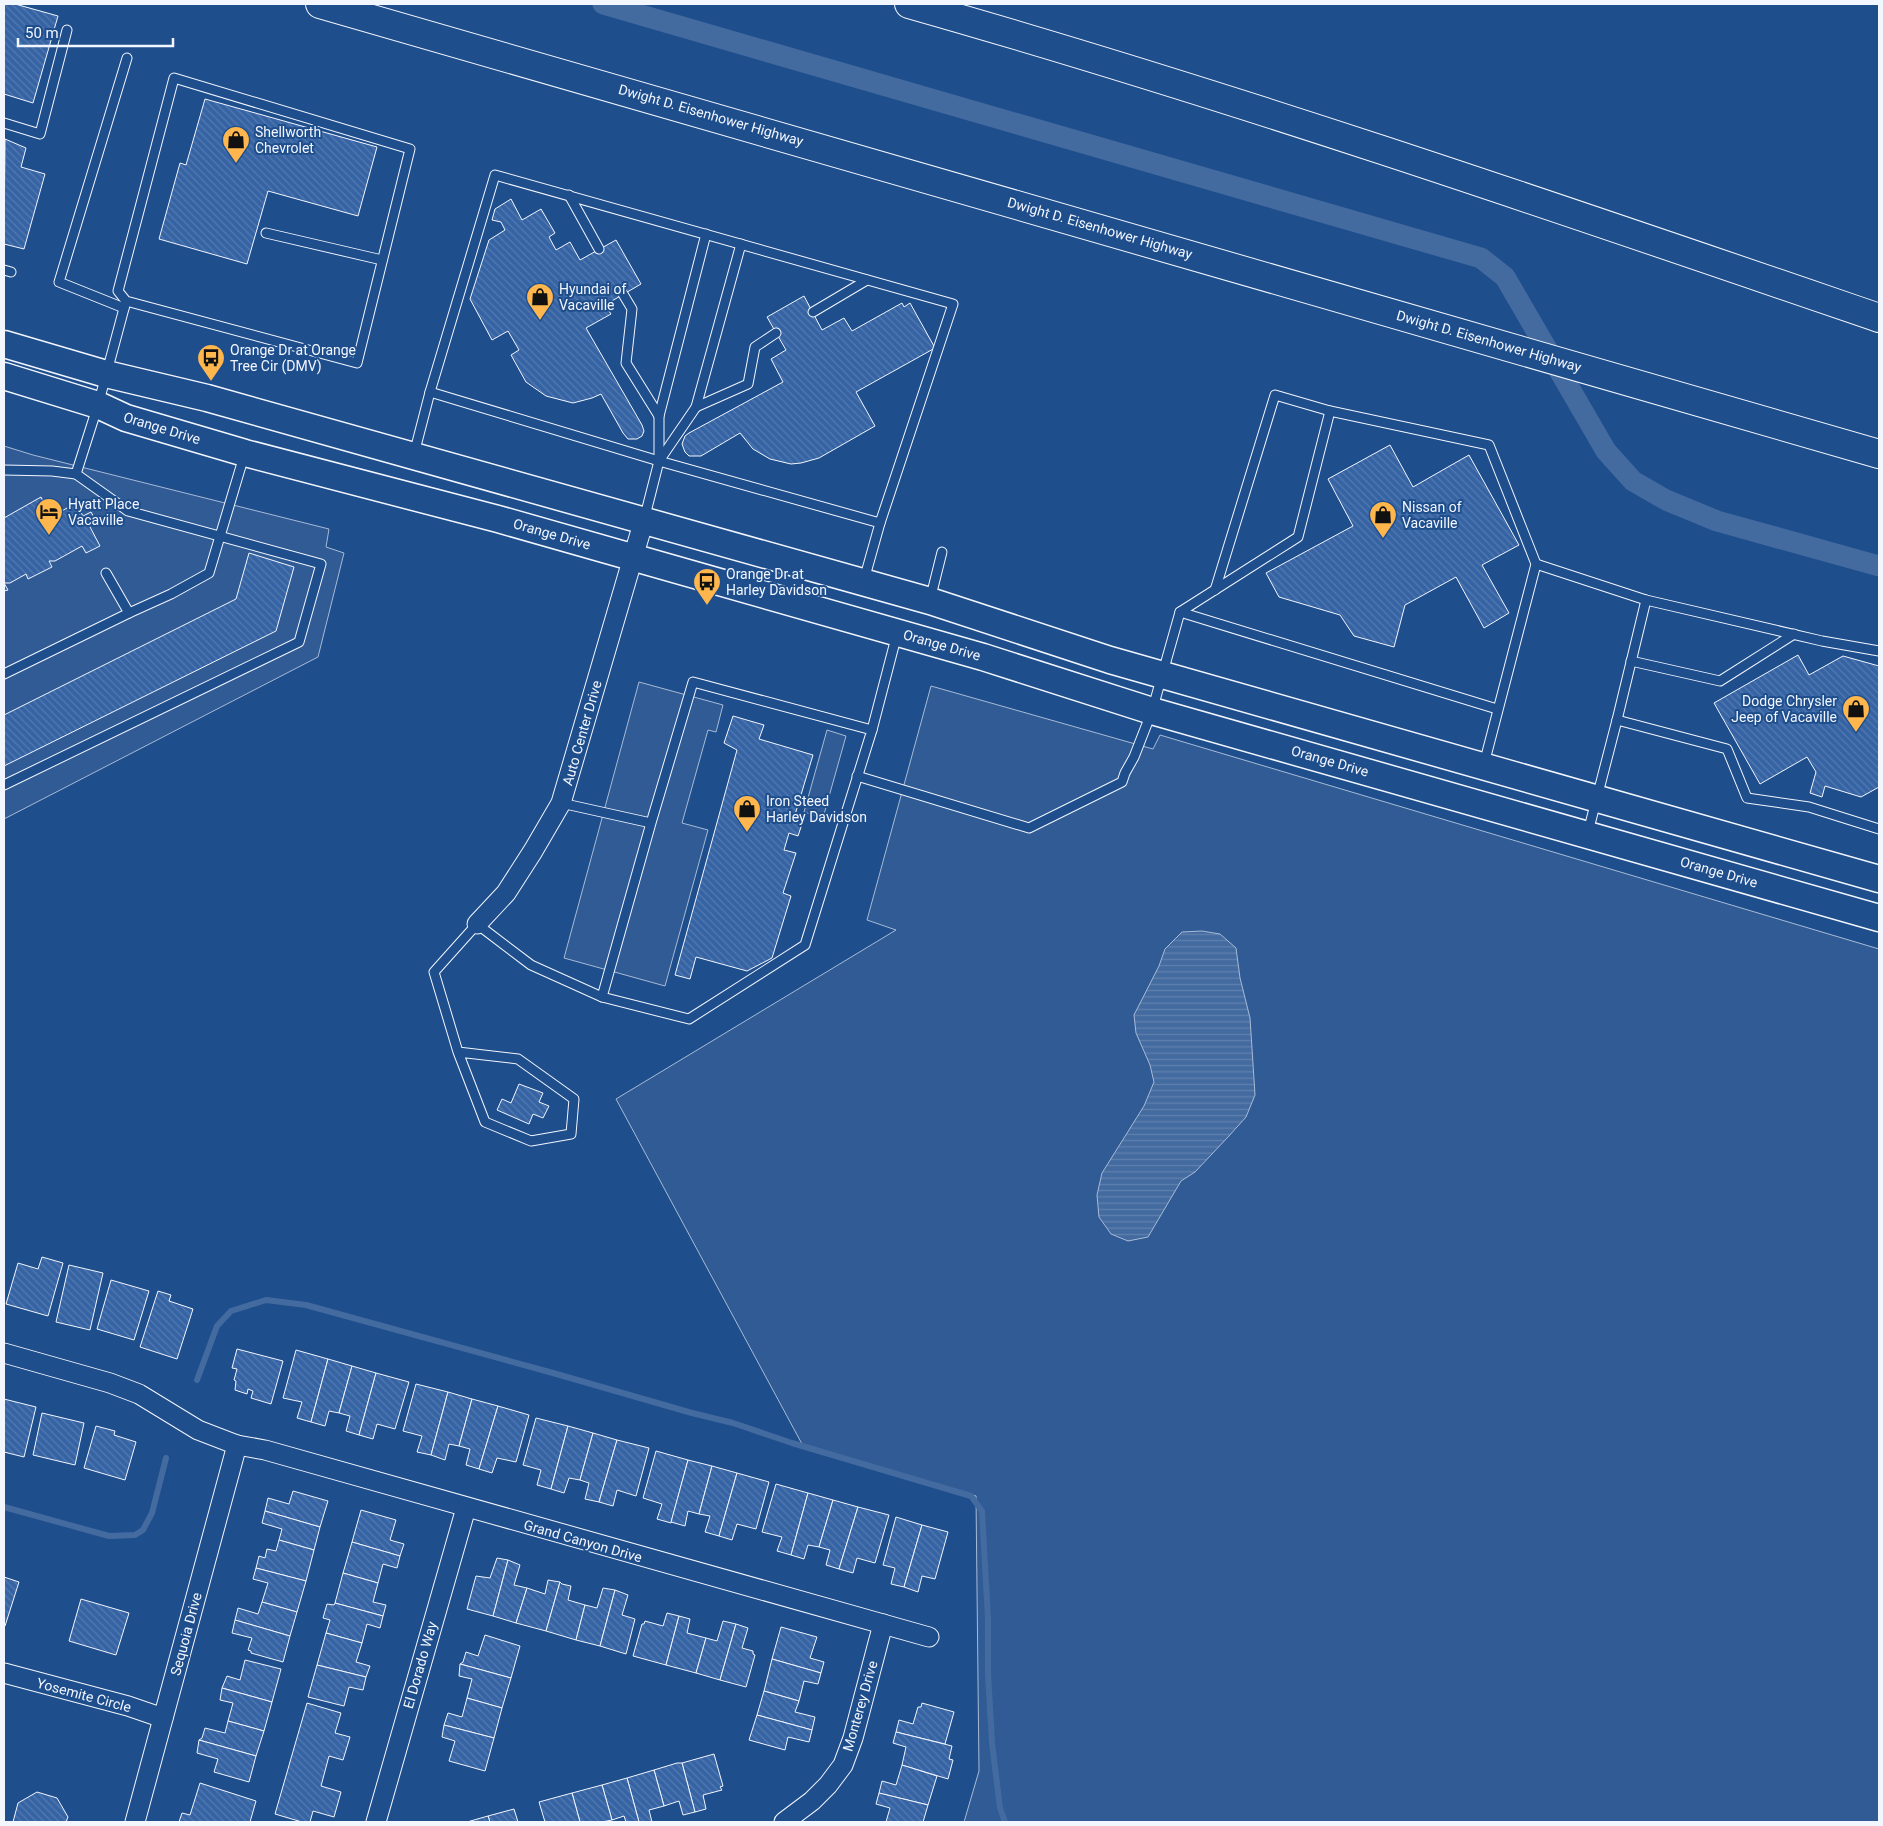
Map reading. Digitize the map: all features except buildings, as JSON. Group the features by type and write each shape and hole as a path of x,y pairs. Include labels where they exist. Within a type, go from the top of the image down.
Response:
{"highway":[{"name":"Dwight D. Eisenhower Highway","path":"320,4 1879,454"},
{"path":"909,4 1135,70 1259,110 1879,318"}],"street":[{"path":"4,344 106,374 207,398 930,601 1110,660 1879,879"},
{"name":"Orange Drive","path":"4,376 98,405 126,418 244,453 466,510 983,657 1152,711 1879,918"},
{"name":"Auto Center Drive","path":"477,924 506,893 534,851 562,803 644,520"},
{"name":"Grand Canyon Drive","path":"4,1353 110,1383 139,1394 198,1430 237,1445 265,1450 929,1637"},
{"name":"Sequoia Drive","path":"135,1822 237,1445"},
{"name":"El Dorado Way","path":"376,1822 466,1508"},
{"name":"Monterey Drive","path":"784,1822 812,1801 843,1766 853,1738 883,1624"},
{"name":"Yosemite Circle","path":"4,1673 128,1706 163,1718"}],"lane":[{"path":"4,124 40,134 67,30"},
{"path":"76,474 98,405 125,305 118,291 174,78 410,149 357,363 125,305 59,282 127,58"},
{"path":"413,456 430,392 495,175 569,195 953,304 880,523 863,582"},
{"path":"569,195 599,250"},
{"path":"266,232 382,260"},
{"path":"644,520 659,461 659,416 706,234"},
{"path":"659,461 696,407 742,244"},
{"path":"813,312 867,280"},
{"path":"623,294 632,309 626,363 659,416"},
{"path":"696,407 748,384 755,347 776,333"},
{"path":"430,392 659,461 880,523"},
{"path":"1214,590 1275,395 1330,411 1489,445 1536,564 1483,766"},
{"path":"858,776 1029,828 1122,782 1152,711 1180,612 1298,537 1330,411"},
{"path":"4,674 170,594 209,573 244,453"},
{"path":"4,470 52,471 76,474 128,512 321,564 299,642 4,785"},
{"path":"930,601 942,552"},
{"path":"1536,564 1646,600 1794,634 1879,651"},
{"path":"106,573 129,614"},
{"path":"1588,835 1646,600"},
{"path":"1180,612 1497,709"},
{"path":"458,1052 518,1059 574,1098 571,1134 531,1141 485,1122 458,1052 434,972 477,924 531,965 602,997 689,1019 805,945 872,730 897,633"},
{"path":"1631,661 1720,681 1794,634"},
{"path":"602,997 650,823 693,682 872,730"},
{"path":"1617,720 1727,749 1747,798 1809,807 1879,829"},
{"path":"562,803 650,823"}],"shaded area":[{"path":"4,446 33,455 329,529 326,547 344,553 318,657 4,819"},
{"path":"639,682 723,705 716,732 708,730 682,823 708,830 665,986 564,958"},
{"path":"931,686 1153,749 1160,735 1879,949 1879,1822 964,1822 979,1771 976,1496 802,1444 616,1099 896,930 867,920"},
{"path":"827,730 846,736 823,818 804,812"},
{"path":"1202,931 1220,934 1236,948 1240,978 1250,1018 1255,1095 1246,1117 1195,1172 1181,1181 1148,1237 1128,1241 1111,1234 1099,1217 1097,1195 1102,1173 1144,1106 1154,1082 1150,1065 1136,1033 1134,1015 1159,966 1165,949 1182,932"}],"waterway":[{"path":"603,4 1481,258 1505,277 1606,451 1633,481 1666,500 1717,521 1879,566"},
{"path":"197,1380 217,1326 231,1311 266,1300 306,1305 733,1423 792,1443 971,1496 982,1511 992,1743 1000,1808 1005,1822"},
{"path":"4,1507 109,1536 135,1535 143,1530 152,1513 166,1458"}],"place":[{"name":"Shellworth Chevrolet","path":"236,164"},
{"name":"Hyundai of Vacaville","path":"540,321"},
{"name":"Orange Dr at Orange Tree Cir (DMV)","path":"211,382"},
{"name":"Hyatt Place Vacaville","path":"49,536"},
{"name":"Nissan of Vacaville","path":"1383,539"},
{"name":"Orange Dr at Harley Davidson","path":"707,606"},
{"name":"Dodge Chrysler Jeep of Vacaville","path":"1856,733"},
{"name":"Iron Steed Harley Davidson","path":"747,833"}]}
